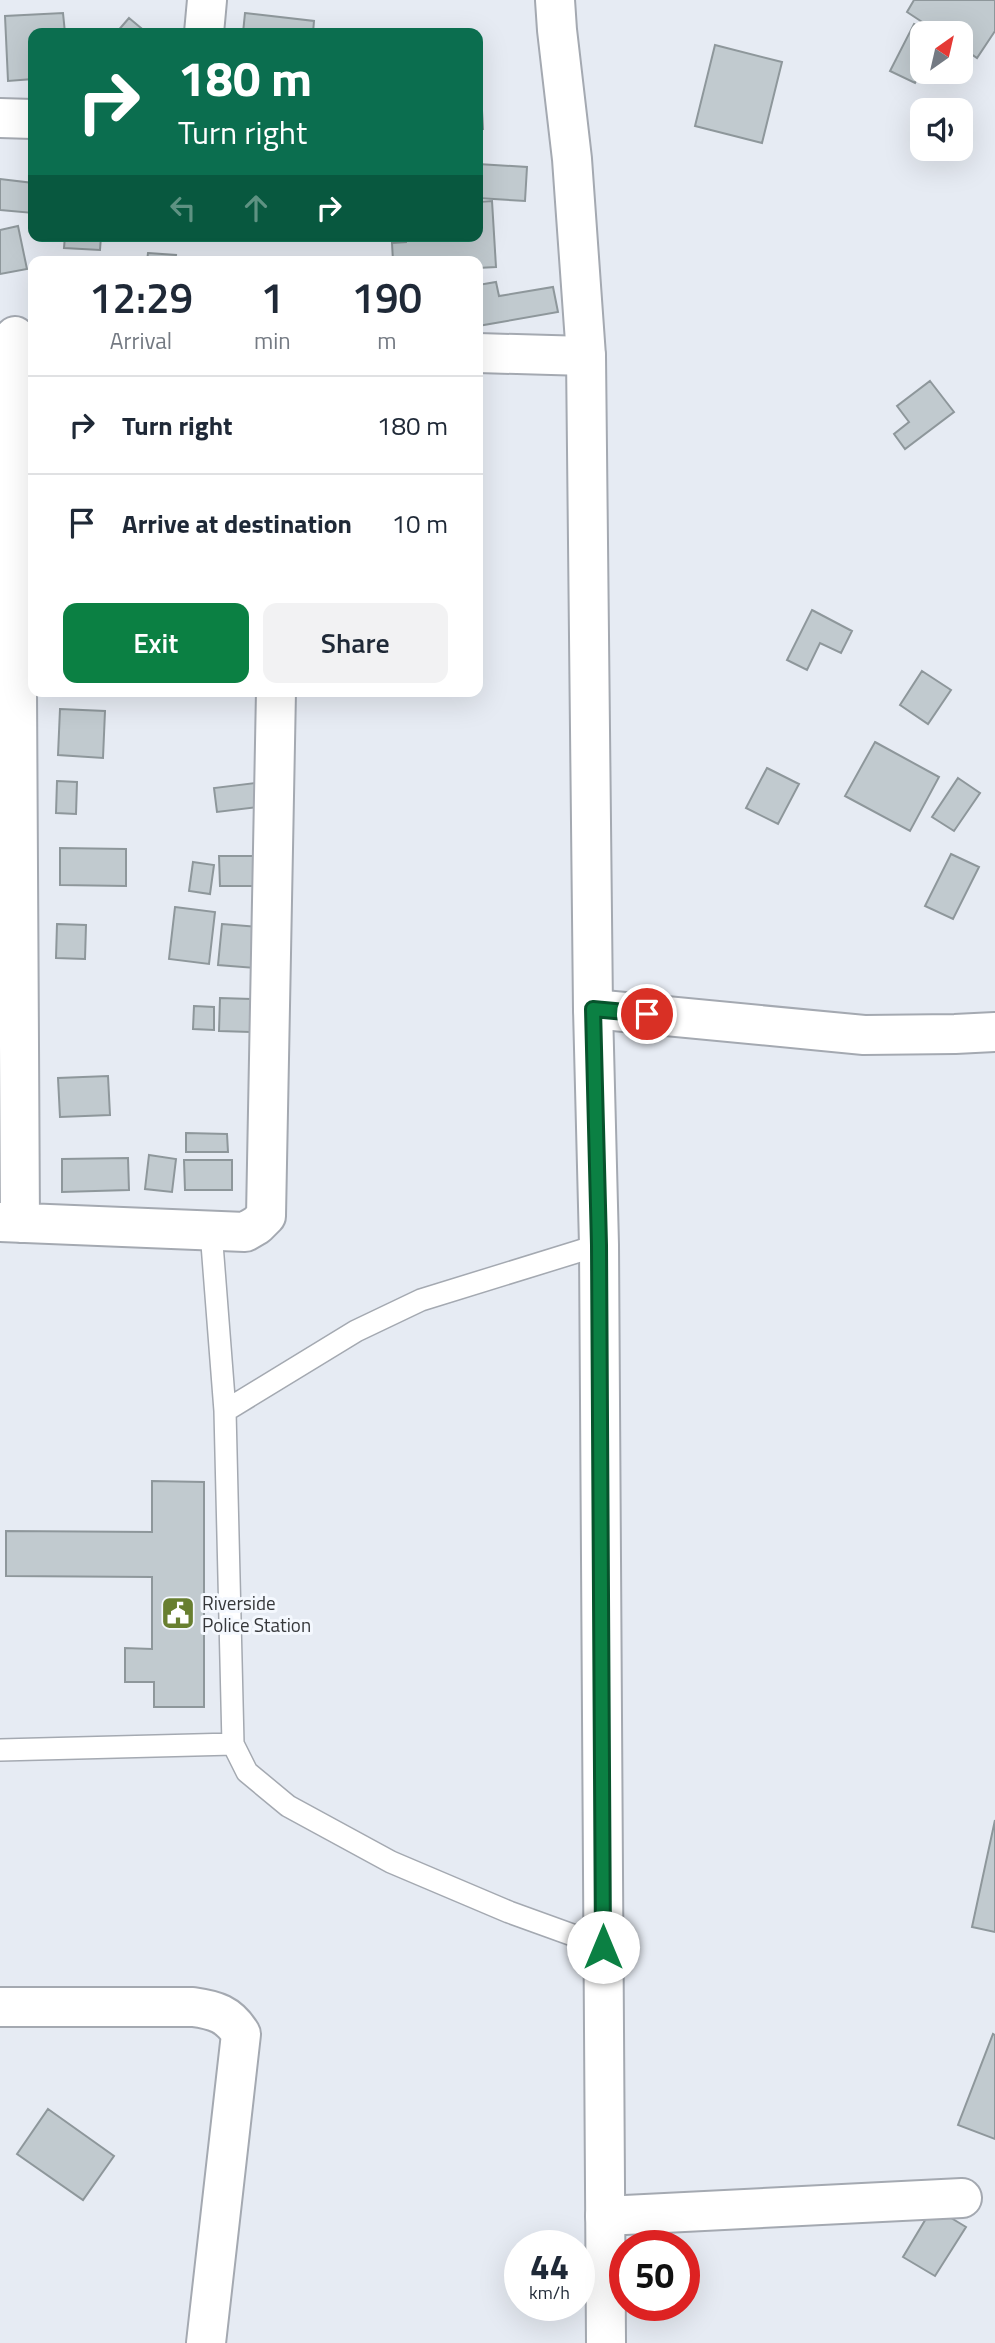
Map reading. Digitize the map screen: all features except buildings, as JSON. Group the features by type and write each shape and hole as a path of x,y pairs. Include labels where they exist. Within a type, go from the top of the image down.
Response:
{"street":[{"path":"204,28 207,0"},
{"path":"555,0 572,159 586,356 593,1009 599,1245 606,2343"},
{"path":"0,118 28,119"},
{"path":"16,336 10,1223 245,1231 266,1216 276,697"},
{"path":"483,353 586,356"},
{"path":"593,1009 864,1035 995,1032"},
{"path":"0,2007 193,2007 216,2010 233,2021 241,2034 206,2343"},
{"path":"605,2216 962,2198"}],"lane":[{"path":"211,1231 225,1411 233,1744 247,1772 288,1806 391,1862 509,1912 603,1947"},
{"path":"225,1411 356,1331 421,1300 599,1245"},
{"path":"0,1750 233,1744"}],"place":[{"name":"Riverside Police Station","path":"178,1613"}],"route":[{"path":"603,1947 599,1245 593,1009 647,1014"}]}
